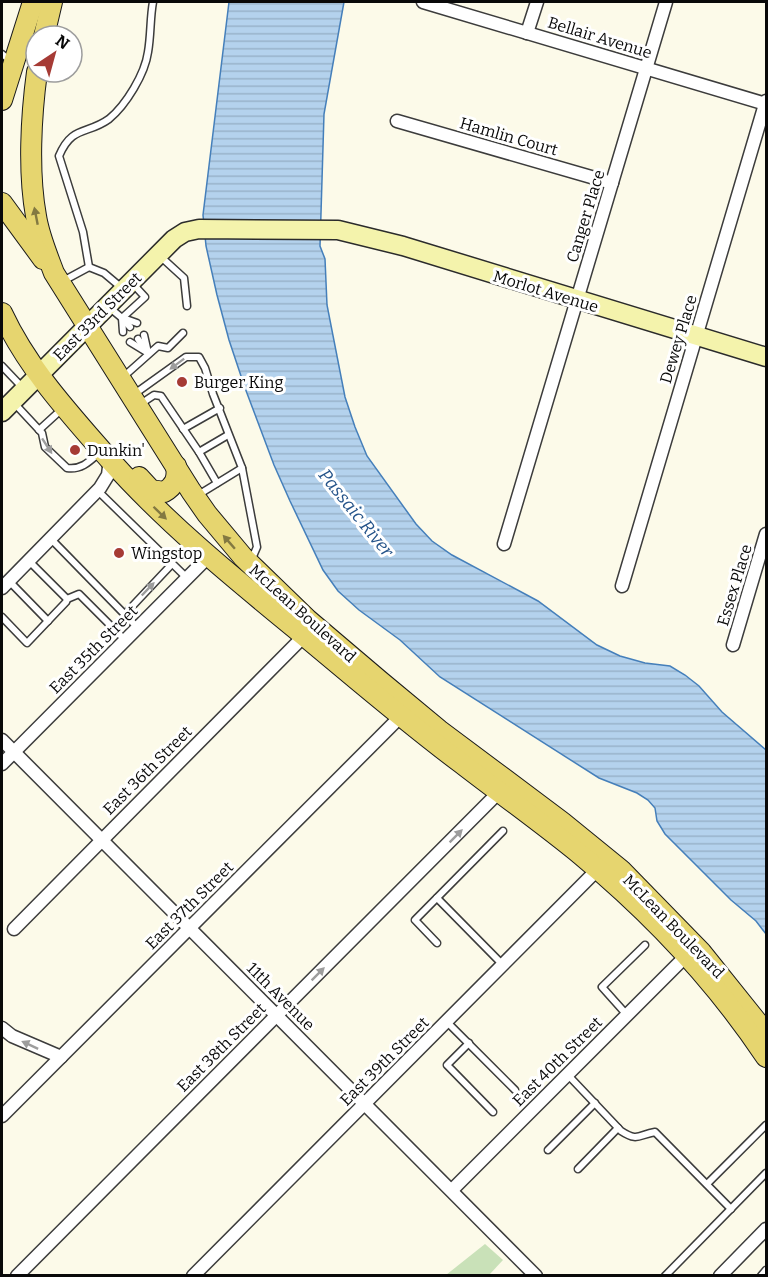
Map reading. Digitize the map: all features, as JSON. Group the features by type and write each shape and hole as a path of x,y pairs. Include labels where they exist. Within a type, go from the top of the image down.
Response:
{"main road":[{"path":"47,24 52,2"},
{"path":"2,100 7,59 32,3"},
{"name":"McLean Boulevard","path":"36,84 32,134 33,198 40,235 57,278 195,497 224,535 250,564 307,619 454,741 562,822 621,870 701,952 766,1033"},
{"path":"2,203 57,278"},
{"name":"Morlot Avenue","path":"199,229 352,232 766,357"},
{"name":"East 33rd Street","path":"13,401 180,234 199,229"},
{"name":"McLean Boulevard","path":"2,313 7,327 64,407 160,513 208,557 401,716 598,869 686,956 729,1006 766,1057"},
{"path":"39,375 80,412 152,490 164,492 174,485 176,466"}],"street":[{"name":"Bellair Avenue","path":"423,2 766,103"},
{"path":"527,33 537,2"},
{"name":"Canger Place","path":"504,544 666,2"},
{"name":"Dewey Place","path":"622,586 766,103"},
{"name":"Hamlin Court","path":"397,121 612,183"},
{"path":"5,584 97,490 108,475 106,455"},
{"name":"Essex Place","path":"733,645 766,534"},
{"name":"East 35th Street","path":"2,764 208,557"},
{"name":"East 36th Street","path":"14,929 304,636"},
{"name":"East 37th Street","path":"2,1116 401,716"},
{"name":"11th Avenue","path":"2,740 536,1275"},
{"name":"East 38th Street","path":"16,1275 499,792"},
{"name":"East 39th Street","path":"193,1275 598,869"},
{"name":"East 40th Street","path":"452,1191 686,956"},
{"path":"2,1028 12,1036 61,1057"},
{"path":"720,1275 766,1229"}],"lane":[{"path":"89,267 83,232 59,156 65,141 108,119 127,101 148,53 153,2"},
{"path":"158,255 184,278 187,306"},
{"path":"57,278 89,267 145,297 122,318"},
{"path":"107,306 130,327"},
{"path":"122,318 137,323"},
{"path":"122,318 123,332"},
{"path":"122,379 148,353 158,346 168,348 183,333"},
{"path":"141,337 148,353"},
{"path":"130,342 148,353"},
{"path":"135,401 186,357 199,357 242,468 257,547 250,564"},
{"path":"2,366 13,401 39,430 45,447 67,468 78,468 106,455"},
{"path":"135,401 154,395 161,396 216,483"},
{"path":"39,430 64,407"},
{"path":"183,429 220,408"},
{"path":"198,452 228,435"},
{"path":"195,497 242,468"},
{"path":"97,490 187,578"},
{"path":"50,538 137,627"},
{"path":"29,560 67,599"},
{"path":"124,615 172,564"},
{"path":"5,584 48,621"},
{"path":"2,617 27,643 67,599 79,594 125,639"},
{"path":"437,943 415,920 503,831"},
{"path":"437,898 503,965"},
{"path":"627,1015 602,987 645,945"},
{"path":"447,1021 515,1090"},
{"path":"468,1043 447,1065 494,1112"},
{"path":"567,1074 618,1128 631,1138 655,1132 731,1209"},
{"path":"548,1150 595,1103"},
{"path":"707,1184 766,1125"},
{"path":"578,1169 618,1128"},
{"path":"665,1275 766,1173"},
{"path":"761,1275 766,1270"}],"green space":[{"path":"485,1244 503,1260 489,1275 446,1275"}],"water":[{"name":"Passaic River","path":"229,2 344,2 324,114 320,246 325,259 327,305 345,397 367,456 416,524 432,541 452,555 538,601 597,645 620,656 645,663 670,666 685,675 699,686 722,712 766,750 766,934 756,921 731,900 665,834 657,821 655,808 648,800 637,793 599,778 440,677 400,640 359,610 338,591 323,570 274,465 245,388 229,340 206,246 203,215"}],"place":[{"name":"Burger King","path":"182,382"},
{"name":"Dunkin'","path":"75,450"},
{"name":"Wingstop","path":"119,553"}]}
